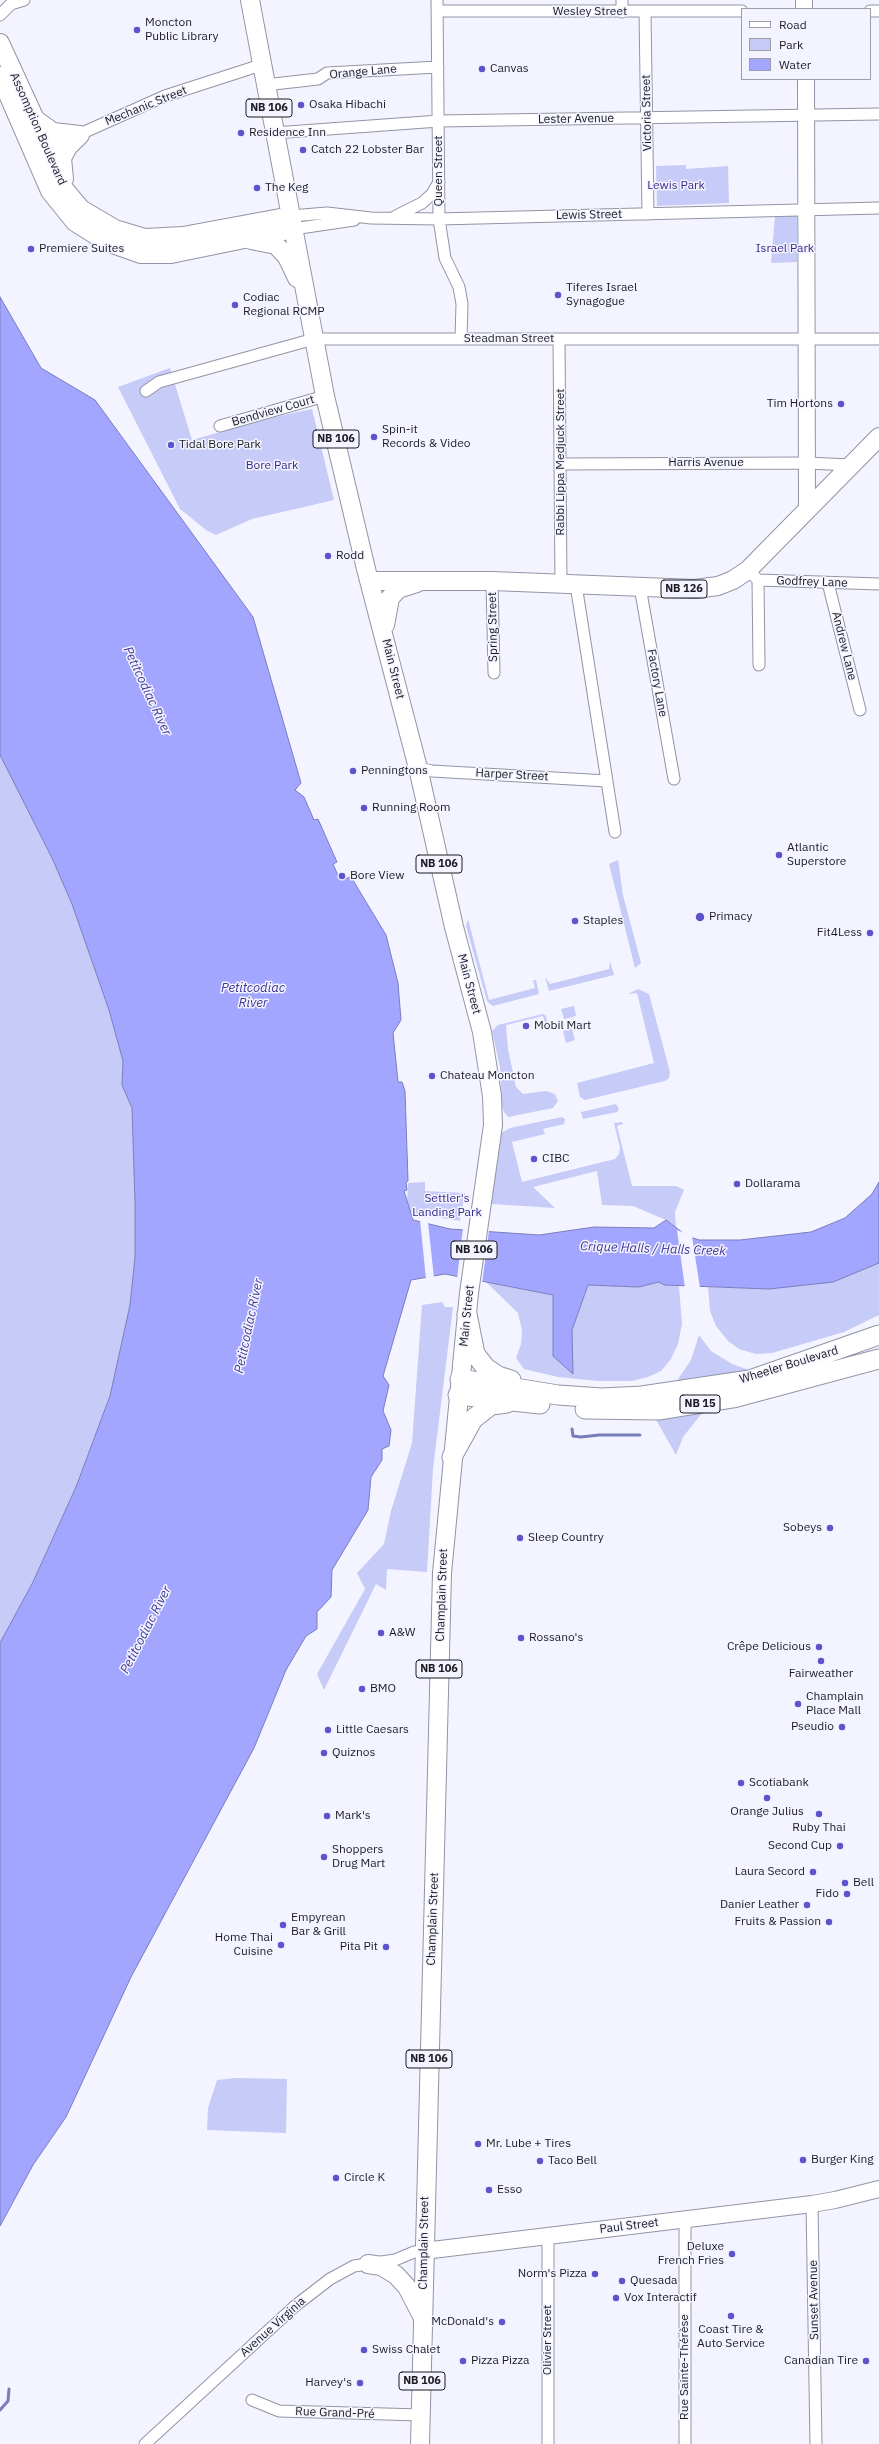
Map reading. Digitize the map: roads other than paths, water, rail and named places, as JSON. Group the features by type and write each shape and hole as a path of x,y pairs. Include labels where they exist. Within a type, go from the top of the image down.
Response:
{"highway":[{"path":"467,1314 475,1354 486,1368 498,1376 558,1395"},
{"name":"Wheeler Boulevard","path":"459,1387 602,1398 642,1396 750,1380 863,1342 879,1335"},
{"name":"Wheeler Boulevard","path":"459,1387 517,1401 598,1411 660,1410 733,1398 879,1359"},
{"path":"452,1457 473,1419 491,1405 517,1401"}],"main road":[{"name":"NB 106","path":"250,0 261,65 314,339 370,581"},
{"name":"Assomption Boulevard","path":"0,43 35,119 40,152 50,191 75,222 107,242 141,254 171,254 239,238 292,223"},
{"name":"Assomption Boulevard","path":"0,76 40,152 60,184 81,208 115,229 145,238 183,236 292,223"},
{"path":"806,80 808,115 807,509"},
{"path":"35,119 52,132 80,134"},
{"path":"68,193 63,174 62,158 68,147 80,134"},
{"path":"239,238 263,241 276,245 286,257 306,297"},
{"name":"NB 126","path":"370,581 492,581 695,589 718,586 733,580 753,575 807,509 879,436"},
{"path":"384,633 390,598 398,589 428,580"},
{"name":"Main Street","path":"370,581 418,768 454,927 482,1032 492,1096 493,1125 480,1206 459,1387"},
{"name":"Champlain Street","path":"420,2444 423,2318 419,2251 442,1573 459,1387"},
{"name":"Paul Street","path":"419,2251 812,2204 879,2189"},
{"name":"Paul Street","path":"835,2200 879,2201"},
{"path":"368,2264 387,2269 402,2280 423,2318"}],"street":[{"path":"0,15 11,4 24,0"},
{"path":"622,0 622,12"},
{"name":"Wesley Street","path":"437,6 622,12 741,11"},
{"name":"Queen Street","path":"437,6 439,219 445,258 458,287 462,304 461,339"},
{"name":"Victoria Street","path":"645,12 648,117 648,214"},
{"name":"Mechanic Street","path":"40,152 165,96 261,65"},
{"name":"Orange Lane","path":"265,85 318,79 327,73 438,67"},
{"name":"Lester Avenue","path":"274,133 439,122 879,114"},
{"path":"392,218 422,203 432,194 439,181"},
{"name":"Lewis Street","path":"292,223 327,213 371,218 439,219 879,208"},
{"name":"Steadman Street","path":"146,391 158,382 314,339 879,339"},
{"name":"Rabbi Lippa Medjuck Street","path":"559,339 561,464 569,584 607,781 615,832"},
{"name":"Bendview Court","path":"220,426 326,396"},
{"name":"Harris Avenue","path":"561,464 807,463 851,465"},
{"path":"753,575 759,665"},
{"name":"Godfrey Lane","path":"753,575 828,583 879,584"},
{"name":"Spring Street","path":"492,581 494,673"},
{"name":"Andrew Lane","path":"828,583 860,710"},
{"name":"Factory Lane","path":"640,587 674,779"},
{"name":"Harper Street","path":"418,768 432,771 607,781"},
{"name":"Sunset Avenue","path":"812,2204 816,2444"},
{"name":"Rue Sainte-Thérèse","path":"685,2219 685,2444"},
{"name":"Olivier Street","path":"548,2236 548,2444"},
{"name":"Avenue Virginia","path":"146,2444 307,2296 343,2271 368,2264 395,2260 419,2251"},
{"name":"Rue Grand-Pré","path":"252,2400 279,2411 421,2415"}],"water":[{"name":"Petitcodiac River","path":"0,297 41,368 95,400 253,617 301,783 295,790 304,797 314,820 318,819 337,862 333,864 340,880 351,877 386,935 398,983 401,1020 393,1033 398,1082 402,1082 405,1091 408,1181 406,1182 407,1190 404,1191 413,1220 450,1229 539,1235 594,1227 654,1228 666,1220 687,1236 699,1240 740,1240 811,1232 845,1218 872,1194 879,1182 879,1263 833,1282 769,1289 664,1285 659,1282 639,1287 588,1285 572,1330 573,1374 553,1356 553,1295 445,1274 411,1280 383,1376 389,1385 383,1411 391,1430 389,1446 382,1449 382,1460 371,1477 368,1510 332,1570 331,1597 317,1612 317,1629 306,1636 286,1670 254,1748 131,1977 66,2117 33,2165 0,2226 0,1643 33,1582 76,1487 110,1396 130,1305 135,1257 135,1202 132,1108 122,1085 123,1061 109,1010 72,904 52,858 0,755"}],"waterway":[{"path":"572,1429 573,1436 581,1437 599,1435 640,1435"},
{"path":"0,2410 8,2401 9,2389"}],"place":[{"name":"Moncton Public Library","path":"137,30"},
{"name":"Canvas","path":"482,69"},
{"name":"Osaka Hibachi","path":"301,105"},
{"name":"Residence Inn","path":"241,133"},
{"name":"Catch 22 Lobster Bar","path":"303,150"},
{"name":"The Keg","path":"257,188"},
{"name":"Premiere Suites","path":"31,249"},
{"name":"Tiferes Israel Synagogue","path":"558,295"},
{"name":"Codiac Regional RCMP","path":"235,305"},
{"name":"Tim Hortons","path":"841,404"},
{"name":"Spin-it Records & Video","path":"374,437"},
{"name":"Tidal Bore Park","path":"171,445"},
{"name":"Rodd","path":"328,556"},
{"name":"Penningtons","path":"353,771"},
{"name":"Running Room","path":"364,808"},
{"name":"Atlantic Superstore","path":"779,855"},
{"name":"Bore View","path":"342,876"},
{"name":"Primacy","path":"700,917"},
{"name":"Staples","path":"575,921"},
{"name":"Fit4Less","path":"870,933"},
{"name":"Mobil Mart","path":"526,1026"},
{"name":"Chateau Moncton","path":"432,1076"},
{"name":"CIBC","path":"534,1159"},
{"name":"Dollarama","path":"737,1184"},
{"name":"Sobeys","path":"830,1528"},
{"name":"Sleep Country","path":"520,1538"},
{"name":"A&W","path":"381,1633"},
{"name":"Rossano's","path":"521,1638"},
{"name":"Crêpe Delicious","path":"819,1647"},
{"name":"Fairweather","path":"821,1661"},
{"name":"BMO","path":"362,1689"},
{"name":"Champlain Place Mall","path":"798,1704"},
{"name":"Pseudio","path":"842,1727"},
{"name":"Little Caesars","path":"328,1730"},
{"name":"Quiznos","path":"324,1753"},
{"name":"Scotiabank","path":"741,1783"},
{"name":"Orange Julius","path":"767,1798"},
{"name":"Ruby Thai","path":"819,1814"},
{"name":"Mark's","path":"327,1816"},
{"name":"Second Cup","path":"840,1846"},
{"name":"Shoppers Drug Mart","path":"324,1857"},
{"name":"Laura Secord","path":"813,1872"},
{"name":"Bell","path":"845,1883"},
{"name":"Fido","path":"847,1894"},
{"name":"Danier Leather","path":"807,1905"},
{"name":"Fruits & Passion","path":"829,1922"},
{"name":"Empyrean Bar & Grill","path":"283,1925"},
{"name":"Home Thai Cuisine","path":"281,1945"},
{"name":"Pita Pit","path":"386,1947"},
{"name":"Mr. Lube + Tires","path":"478,2144"},
{"name":"Burger King","path":"803,2160"},
{"name":"Taco Bell","path":"540,2161"},
{"name":"Circle K","path":"336,2178"},
{"name":"Esso","path":"489,2190"},
{"name":"Deluxe French Fries","path":"732,2254"},
{"name":"Norm's Pizza","path":"595,2274"},
{"name":"Quesada","path":"622,2281"},
{"name":"Vox Interactif","path":"616,2298"},
{"name":"Coast Tire & Auto Service","path":"731,2316"},
{"name":"McDonald's","path":"502,2322"},
{"name":"Swiss Chalet","path":"364,2350"},
{"name":"Pizza Pizza","path":"463,2361"},
{"name":"Canadian Tire","path":"866,2361"},
{"name":"Harvey's","path":"360,2383"}],"park label":[{"name":"Lewis Park","path":"676,186"},
{"name":"Israel Park","path":"785,249"},
{"name":"Bore Park","path":"272,466"},
{"name":"Settler's Landing Park","path":"447,1206"}],"water label":[{"name":"Crique Halls / Halls Creek","path":"653,1249"}]}
